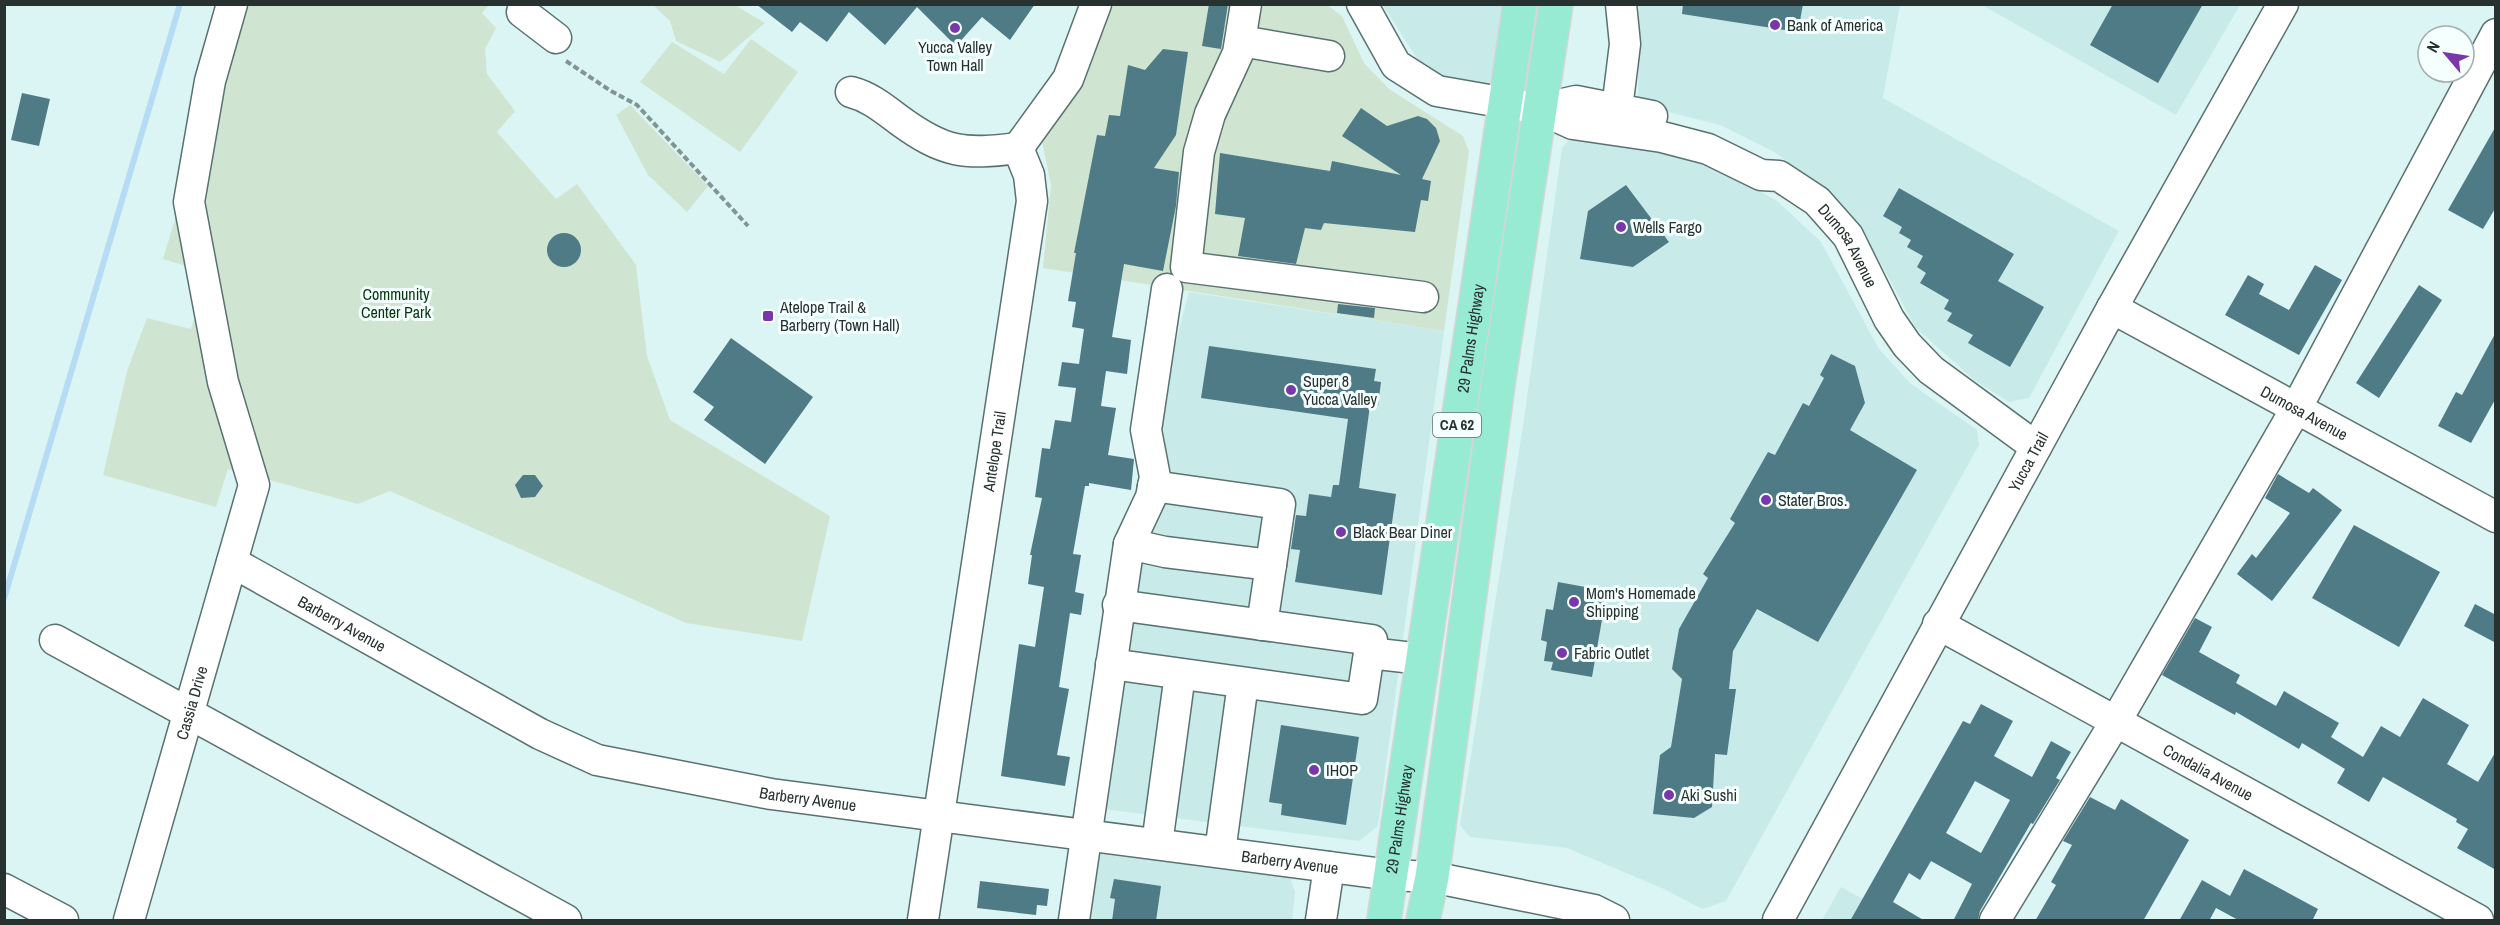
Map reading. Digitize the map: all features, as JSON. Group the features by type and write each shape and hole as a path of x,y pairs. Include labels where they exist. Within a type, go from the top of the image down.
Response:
{"main road":[{"name":"29 Palms Highway","path":"1384,921 1520,4"},
{"name":"29 Palms Highway","path":"1423,921 1432,877 1499,376 1556,4"}],"street":[{"name":"Cassia Drive","path":"129,921 254,485 224,382 189,202 210,81 232,4"},
{"path":"850,92 867,97 936,143 959,152 1018,148 1068,79 1096,4"},
{"path":"1246,4 1238,53 1210,114 1199,152 1186,267 1423,297"},
{"name":"Dumosa Avenue","path":"1362,4 1396,65 1437,91 1540,108 1576,101 1667,119 1744,145 1773,161 1779,176"},
{"path":"1617,109 1625,44 1621,4"},
{"name":"Yucca Trail","path":"1778,921 2112,308 2283,4"},
{"path":"522,12 559,48"},
{"path":"1995,921 2116,721 2297,407 2496,34"},
{"path":"1240,41 1329,56"},
{"name":"Dumosa Avenue","path":"1540,108 1573,124 1662,137 1708,149 1761,175 1779,176 1817,201 1848,236 1888,319 1931,370 2036,447"},
{"name":"Antelope Trail","path":"923,921 1032,201 1029,174 1018,148"},
{"path":"1074,921 1088,835 1118,605 1129,544 1151,497 1155,477 1153,456 1146,430 1167,289"},
{"name":"Dumosa Avenue","path":"2112,308 2496,517"},
{"path":"1153,486 1280,504 1262,625"},
{"path":"1129,544 1165,552 1271,565"},
{"name":"Barberry Avenue","path":"232,562 540,734 597,760 771,794 938,814 1391,875 1432,877 1594,910 1614,921"},
{"path":"1111,664 1362,699 1372,640 1118,605"},
{"name":"Condalia Avenue","path":"1938,624 2478,921"},
{"path":"55,640 566,921"},
{"path":"1369,653 1422,659"},
{"path":"1157,844 1180,674"},
{"path":"1220,852 1243,683"},
{"path":"1321,921 1329,867"},
{"path":"4,889 28,912 63,921"}],"path":[{"path":"559,48 611,91 637,105 748,226"}],"shaded area":[{"path":"1383,5 1514,5 1502,89 1449,83 1421,65"},
{"path":"1639,5 1900,5 1883,98 2119,231 2029,398 2009,402 1974,380 1915,327 1878,258 1852,218 1813,181 1776,153 1720,125 1660,110 1638,99"},
{"path":"1982,5 2240,5 2176,115"},
{"path":"1574,134 1617,138 1719,170 1776,200 1821,242 1879,349 1911,384 1977,430 1979,445 1726,901 1702,909 1664,889 1567,848 1470,837 1460,825 1524,419 1562,148"},
{"path":"1189,292 1444,331 1378,826 1359,841 1095,808 1134,563 1165,497 1166,454 1156,418"},
{"path":"1100,851 1290,877 1295,892 1292,920 1089,920"},
{"path":"1841,887 1902,920 1822,920"}],"green space":[{"name":"Community Center Park","path":"239,5 489,5 482,13 496,28 485,49 487,74 515,111 497,132 556,199 577,184 636,265 647,356 670,420 830,516 802,641 686,623 390,491 358,504 228,469 216,507 103,475 127,371 147,318 191,329 209,273 163,259"},
{"path":"653,5 735,5 765,23 720,62 676,41 670,21"},
{"path":"1111,5 1327,5 1342,16 1364,63 1389,89 1463,136 1469,152 1444,331 1043,268 1051,185 1042,141 1091,61"},
{"path":"751,39 798,72 740,152 640,82 672,42 724,74"},
{"path":"630,105 708,186 687,212 648,175 616,115"}],"building":[{"path":"756,4 1035,4 1010,40 982,17 956,46 917,7 885,45 849,12 827,42 800,22 792,32"},
{"path":"1209,4 1228,4 1221,49 1202,46"},
{"name":"Bank of America","path":"1683,4 1803,4 1798,32 1682,14"},
{"path":"2113,4 2203,4 2158,83 2090,45"},
{"path":"1163,49 1188,52 1176,135 1154,168 1179,172 1176,206 1163,271 1124,264 1112,337 1131,340 1127,374 1106,371 1101,406 1116,408 1108,455 1134,459 1131,490 1089,483 1089,486 1085,486 1073,554 1081,555 1075,592 1084,594 1081,615 1070,613 1059,687 1069,689 1057,755 1070,757 1065,786 1001,776 1019,644 1035,647 1044,587 1028,584 1032,555 1030,555 1042,498 1035,497 1042,448 1050,449 1055,420 1071,422 1076,388 1058,386 1062,362 1079,364 1084,329 1072,327 1076,302 1068,301 1076,253 1074,253 1097,135 1105,136 1109,115 1120,116 1128,65 1145,70"},
{"path":"22,93 50,99 39,146 11,140"},
{"path":"1361,108 1387,126 1418,116 1427,119 1436,128 1440,141 1422,179 1431,181 1428,201 1421,200 1415,232 1324,223 1321,230 1305,228 1296,264 1238,256 1245,218 1215,214 1220,153 1330,171 1332,161 1401,175 1342,136"},
{"path":"2496,126 2496,207 2483,229 2448,210"},
{"name":"Wells Fargo","path":"1626,185 1669,242 1633,267 1580,259 1588,211"},
{"path":"1899,188 2014,254 1998,281 2044,307 2010,367 1968,343 1973,335 1947,321 1952,313 1944,309 1949,300 1920,283 1926,273 1917,267 1923,256 1907,247 1911,240 1899,233 1902,227 1883,216"},
{"path":"564,233 576,238 581,250 576,262 564,267 552,262 547,250 552,238"},
{"path":"2315,265 2342,280 2299,355 2225,315 2248,275 2264,284 2259,294 2289,310"},
{"path":"2419,285 2442,300 2379,398 2356,383"},
{"path":"1338,304 1375,308 1374,318 1337,313"},
{"path":"2496,332 2496,398 2471,443 2438,426 2456,392 2462,395"},
{"path":"731,338 813,397 765,464 704,420 714,407 693,392"},
{"path":"1209,346 1376,369 1374,381 1381,382 1378,406 1370,405 1359,488 1396,494 1382,595 1295,582 1300,550 1291,549 1296,515 1306,516 1309,494 1331,497 1333,485 1339,485 1348,419 1201,398"},
{"path":"1831,354 1855,366 1865,403 1850,430 1917,470 1818,642 1757,609 1733,651 1729,689 1736,689 1727,755 1715,754 1712,807 1694,818 1653,814 1660,755 1671,747 1682,679 1672,669 1679,629 1708,578 1703,574 1735,523 1730,519 1768,452 1775,455 1803,403 1809,406 1824,378 1820,375"},
{"path":"2278,474 2309,493 2313,488 2342,510 2272,601 2237,574 2252,554 2256,558 2290,513 2265,498"},
{"path":"523,475 535,475 543,486 535,497 521,498 515,485"},
{"path":"2354,525 2440,572 2399,647 2312,598"},
{"path":"1558,582 1607,591 1592,677 1551,670 1553,662 1544,661 1547,642 1541,640 1546,609 1553,610"},
{"path":"2475,604 2496,615 2496,643 2464,626"},
{"path":"2195,618 2212,627 2199,652 2240,675 2236,683 2276,706 2284,691 2339,723 2331,737 2363,757 2381,726 2400,737 2423,698 2469,725 2447,764 2478,782 2496,751 2496,870 2457,848 2468,829 2456,822 2457,819 2383,777 2369,802 2337,783 2345,769 2302,743 2299,749 2236,712 2235,715 2162,675"},
{"path":"1981,704 2013,721 1994,756 2032,777 2051,741 2071,752 2056,778 2060,780 2033,824 2031,823 1980,911 1978,921 1953,921 1972,884 1931,861 1920,880 1909,873 1893,902 1925,921 1850,921 1963,721 1970,724","holes":["1975,781 2010,800 1981,853 1946,833"]},
{"name":"IHOP","path":"1281,725 1359,737 1346,825 1281,815 1282,804 1269,802"},
{"path":"2090,797 2115,810 2121,799 2189,840 2143,921 2035,921 2056,885 2051,882 2072,845 2063,841"},
{"path":"2244,869 2318,909 2312,921 2240,921 2216,908 2209,921 2179,921 2202,880 2230,896"},
{"path":"1114,879 1161,886 1156,921 1112,921 1115,899 1110,898"},
{"path":"980,881 1049,889 1047,906 1037,905 1036,915 977,908"}],"waterway":[{"path":"4,599 180,4"}],"place":[{"name":"Bank of America","path":"1775,25"},
{"name":"Yucca Valley Town Hall","path":"955,28"},
{"name":"Wells Fargo","path":"1621,227"},
{"name":"Atelope Trail & Barberry (Town Hall)","path":"768,316"},
{"name":"Super 8 Yucca Valley","path":"1291,390"},
{"name":"Stater Bros.","path":"1766,500"},
{"name":"Black Bear Diner","path":"1341,532"},
{"name":"Mom's Homemade Shipping","path":"1574,602"},
{"name":"Fabric Outlet","path":"1562,653"},
{"name":"IHOP","path":"1314,770"},
{"name":"Aki Sushi","path":"1669,795"}]}
